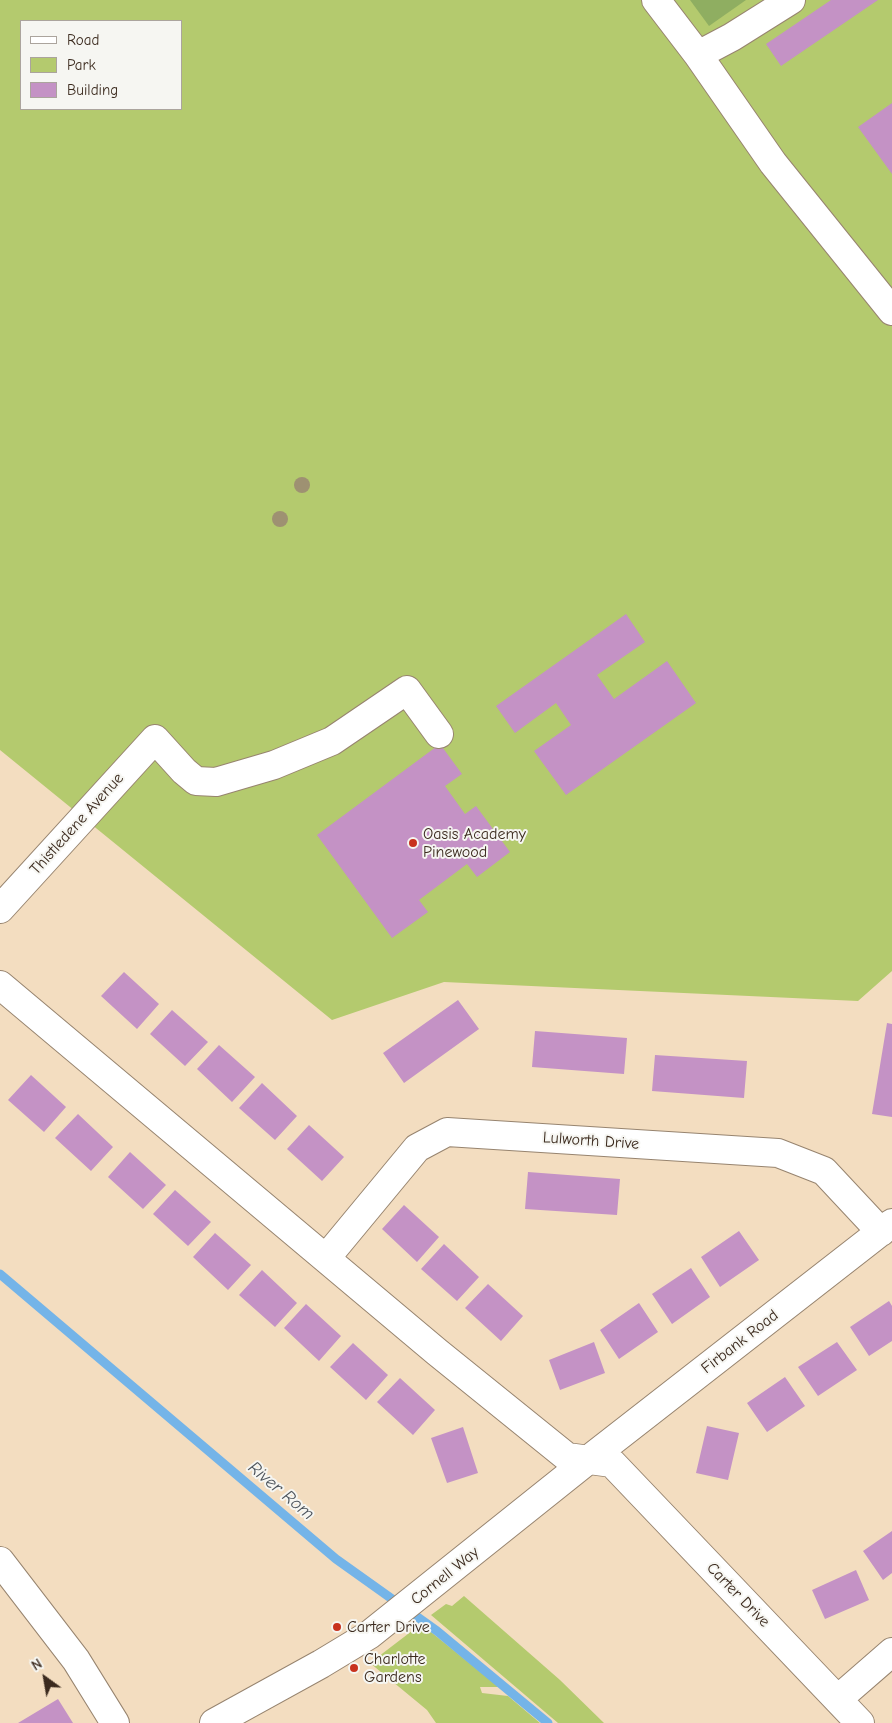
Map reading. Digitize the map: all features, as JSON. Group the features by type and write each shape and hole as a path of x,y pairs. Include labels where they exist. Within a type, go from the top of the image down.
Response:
{"street":[{"path":"656,0 698,55 773,164 892,310"},
{"path":"698,55 732,37 791,0"},
{"name":"Thistledene Avenue","path":"0,909 155,739 184,771 196,781 216,782 274,765 332,741 408,690 439,734"},
{"name":"Carter Drive","path":"0,985 437,1352 567,1457 612,1462 860,1723"},
{"name":"Lulworth Drive","path":"326,1258 417,1148 447,1132 778,1153 824,1171 887,1227"},
{"name":"Firbank Road","path":"588,1460 887,1227"},
{"name":"Cornell Way","path":"219,1722 369,1635 588,1460"},
{"path":"0,1561 76,1660 115,1723"},
{"path":"838,1699 892,1652"}],"green space":[{"path":"0,0 892,0 892,971 858,1001 444,982 332,1020 0,750"},
{"path":"690,0 746,0 709,26"},
{"path":"464,1596 560,1680 604,1723 558,1723 431,1615 446,1604 452,1606"},
{"path":"421,1624 499,1687 480,1687 482,1693 508,1696 540,1723 436,1723 427,1710 370,1663"}],"building":[{"path":"831,0 878,0 781,66 766,44"},
{"path":"892,103 892,174 858,127"},
{"path":"626,614 645,642 597,675 614,699 667,661 696,703 566,795 534,751 571,725 556,703 515,733 496,706"},
{"name":"Oasis Academy Pinewood","path":"440,744 462,774 445,786 465,814 476,806 510,852 477,877 467,864 419,900 428,912 392,938 317,835"},
{"path":"124,972 159,1004 137,1029 101,996"},
{"path":"458,1000 479,1029 404,1083 383,1053"},
{"path":"172,1010 208,1042 185,1066 150,1034"},
{"path":"887,1023 892,1024 892,1117 872,1114"},
{"path":"535,1031 627,1038 624,1074 532,1067"},
{"path":"219,1045 255,1077 232,1102 197,1069"},
{"path":"655,1055 747,1061 744,1098 652,1091"},
{"path":"31,1075 66,1107 44,1132 8,1100"},
{"path":"262,1083 297,1116 275,1140 239,1108"},
{"path":"78,1114 113,1147 91,1171 55,1138"},
{"path":"309,1125 344,1157 322,1181 287,1149"},
{"path":"130,1152 166,1185 143,1209 108,1177"},
{"path":"528,1172 620,1179 617,1215 525,1209"},
{"path":"175,1190 211,1222 188,1246 153,1214"},
{"path":"404,1205 439,1237 417,1262 382,1229"},
{"path":"739,1231 759,1260 720,1287 701,1257"},
{"path":"215,1233 251,1265 228,1290 193,1257"},
{"path":"444,1244 479,1277 457,1301 421,1269"},
{"path":"691,1268 710,1297 672,1324 652,1294"},
{"path":"262,1270 297,1303 275,1327 239,1295"},
{"path":"488,1284 523,1316 501,1341 465,1308"},
{"path":"889,1301 892,1306 892,1341 869,1356 850,1327"},
{"path":"639,1303 658,1332 619,1359 600,1330"},
{"path":"306,1304 341,1336 319,1361 284,1328"},
{"path":"594,1342 605,1373 560,1390 549,1360"},
{"path":"837,1342 857,1370 818,1396 798,1367"},
{"path":"353,1343 388,1375 366,1400 330,1367"},
{"path":"785,1377 805,1406 767,1432 747,1403"},
{"path":"400,1378 435,1410 413,1435 377,1402"},
{"path":"707,1426 739,1433 728,1480 696,1473"},
{"path":"463,1427 478,1473 447,1483 431,1438"},
{"path":"892,1531 892,1573 883,1580 863,1551"},
{"path":"856,1570 869,1600 825,1619 812,1590"},
{"path":"58,1699 73,1723 18,1723"}],"waterway":[{"name":"River Rom","path":"0,1274 336,1559 437,1631 548,1723"}],"place":[{"name":"Oasis Academy Pinewood","path":"413,843"},
{"name":"Carter Drive","path":"337,1627"},
{"name":"Charlotte Gardens","path":"354,1668"}]}
